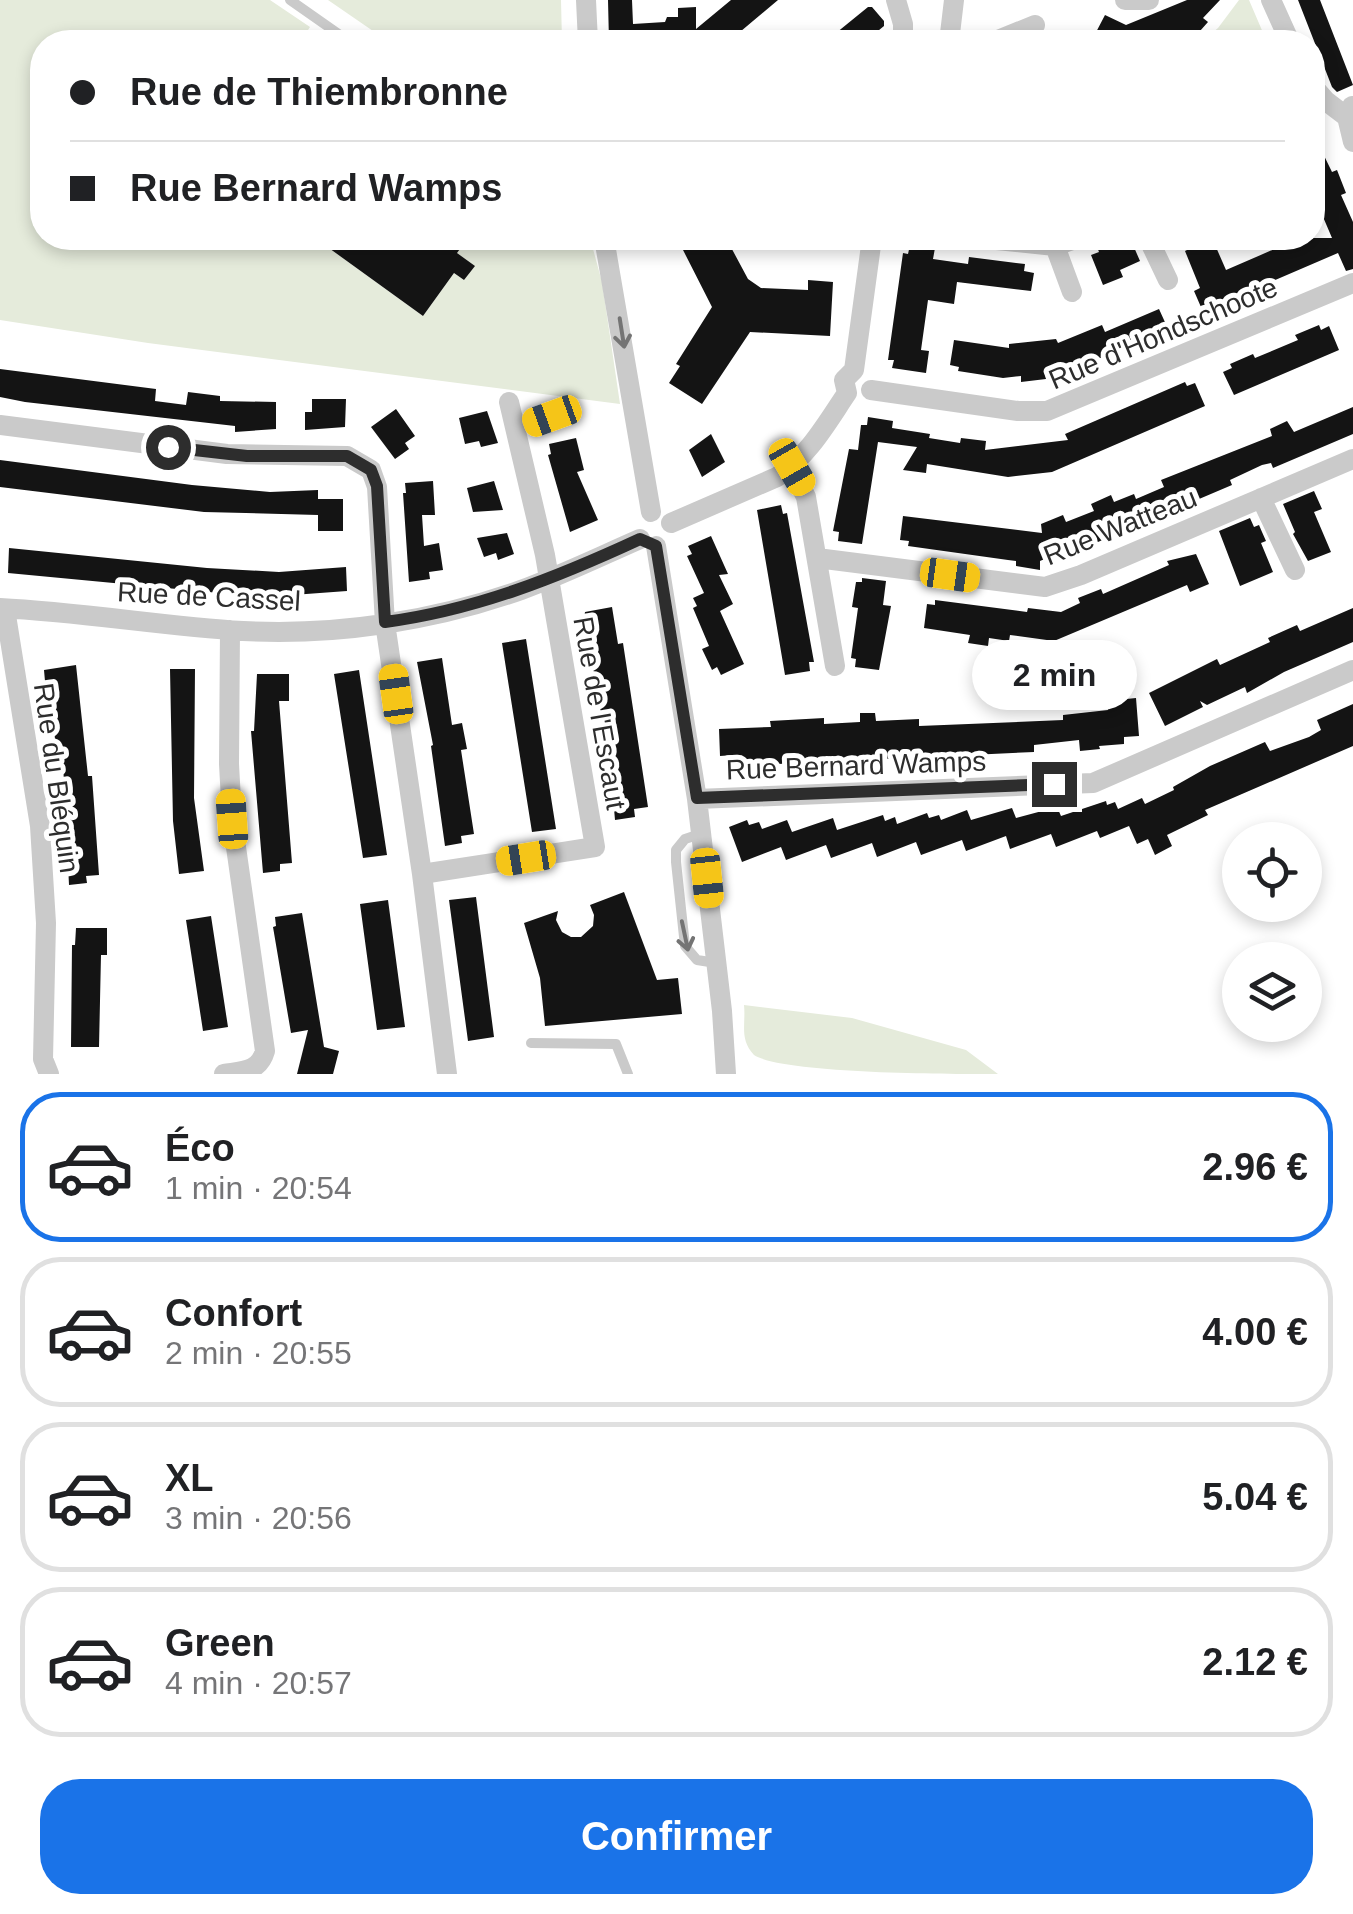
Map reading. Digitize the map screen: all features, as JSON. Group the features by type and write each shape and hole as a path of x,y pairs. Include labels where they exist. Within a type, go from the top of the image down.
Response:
{"street":[{"path":"586,0 587,30"},
{"path":"896,0 903,30"},
{"path":"950,30 954,0"},
{"path":"1126,0 1149,0"},
{"path":"1271,0 1285,30"},
{"path":"1024,30 1036,25"},
{"path":"1325,101 1350,110 1353,142"},
{"path":"606,250 651,512"},
{"path":"671,523 757,488 792,467 815,441 847,393 844,380 854,370 870,250"},
{"path":"1056,250 1072,292"},
{"path":"1154,250 1168,280"},
{"name":"Rue d'Hondschoote","path":"871,390 1018,411 1047,411 1353,284"},
{"path":"847,393 860,398 871,390 872,381 867,373 854,370"},
{"path":"509,402 550,579"},
{"path":"0,426 227,454 336,456 355,459 371,470 377,486 385,622 447,1074"},
{"name":"Rue Watteau","path":"817,558 1046,587 1081,576 1353,459"},
{"path":"792,467 805,492 835,666"},
{"path":"1261,498 1294,570"},
{"path":"648,542 669,538 671,523 661,512 651,512 638,522 648,542 697,798 726,1074"},
{"name":"Rue de Cassel","path":"3,608 230,630 310,630 385,622 476,605 648,542"},
{"name":"Rue de l'Escaut","path":"422,874 595,847 550,579"},
{"name":"Rue du Bléquin","path":"3,608 40,826 46,923 43,1059 49,1074"},
{"path":"224,1074 252,1070 259,1066 266,1052 232,819 230,630"},
{"name":"Rue Bernard Wamps","path":"697,798 1093,782 1353,670"}],"lane":[{"path":"290,0 333,30"},
{"path":"517,429 552,416"},
{"path":"701,834 685,839 675,857 685,946 697,960 716,963"},
{"path":"531,1043 616,1044 628,1074"}],"green space":[{"path":"0,0 270,0 310,27 308,30 30,30 30,250 332,250 423,316 454,273 464,280 474,266 457,253 459,250 593,250 602,282 620,404 148,343 0,320"},
{"path":"328,0 561,0 562,30 372,30"},
{"path":"1239,0 1249,0 1262,30 1216,30"},
{"path":"744,1005 852,1018 966,1050 998,1074 870,1072 771,1061 754,1055 746,1043"}],"building":[{"path":"608,0 632,0 633,24 665,22 667,17 678,17 678,8 696,7 696,29 731,0 778,0 742,30 609,30"},
{"path":"1187,0 1220,0 1203,18 1208,22 1201,30 1097,30 1105,15 1126,25"},
{"path":"1298,0 1320,0 1353,85 1337,92 1332,87 1325,69 1325,30 1310,30"},
{"path":"868,7 884,21 879,30 840,30"},
{"path":"1325,158 1332,172 1337,170 1346,193 1341,195 1353,222 1353,269 1346,271 1338,253 1254,289 1257,297 1249,301 1204,314 1194,291 1200,288 1185,251 1217,250 1226,270 1272,250 1325,250 1325,238 1332,238 1325,222"},
{"path":"332,250 459,250 457,253 475,266 464,280 454,273 423,316"},
{"path":"683,250 732,250 748,279 761,288 808,290 808,280 833,282 830,336 750,332 702,404 669,383 680,366 676,364 712,307"},
{"path":"909,250 935,250 933,259 968,264 969,257 1025,264 1024,271 1034,273 1031,291 957,282 954,304 928,300 921,350 929,351 926,373 892,368 894,360 888,360 903,253 908,254"},
{"path":"1135,250 1140,261 1120,270 1123,277 1103,285 1091,255"},
{"path":"1159,309 1169,331 1160,335 1163,340 1139,349 1138,345 1128,346 1082,366 1080,361 1045,374 1046,379 1021,382 1021,376 1003,378 958,371 959,367 950,365 954,340 1009,348 1009,344 1056,339 1058,343 1102,325 1105,332"},
{"path":"1319,325 1321,330 1329,326 1339,350 1234,395 1223,372 1232,368 1230,364 1298,340 1295,335"},
{"path":"0,369 156,389 155,401 186,405 188,392 220,396 220,401 276,402 276,429 235,432 235,426 0,397"},
{"path":"1185,382 1187,386 1195,383 1205,406 1052,472 1008,477 927,464 926,473 903,470 917,447 878,442 862,544 838,541 839,532 833,531 849,449 858,450 861,425 867,425 868,417 893,421 892,428 930,434 929,438 960,443 961,438 986,441 985,450 1068,440 1065,434"},
{"path":"312,399 346,399 345,427 305,430 305,412 312,412"},
{"path":"1353,407 1353,434 1273,468 1271,463 1262,465 1230,480 1232,485 1065,556 1063,551 1040,561 1040,570 1016,566 1016,561 908,546 909,541 900,540 903,516 1042,533 1041,524 1063,515 1066,522 1094,511 1091,504 1111,495 1114,502 1134,494 1136,499 1164,487 1161,480 1272,436 1270,429 1287,421 1294,432"},
{"path":"396,409 415,436 405,443 409,449 395,459 371,427"},
{"path":"487,411 498,443 481,447 479,441 465,444 459,418"},
{"path":"711,434 725,462 702,477 689,450"},
{"path":"576,438 584,470 577,472 598,520 570,532 548,455 549,444"},
{"path":"0,460 192,485 270,492 318,490 318,499 343,499 343,531 318,531 318,515 204,512 0,487"},
{"path":"433,481 435,515 422,515 424,546 439,543 443,570 429,572 430,579 409,582 405,483"},
{"path":"494,481 503,510 473,512 467,488"},
{"path":"1314,491 1322,509 1314,512 1331,552 1308,561 1283,504"},
{"path":"781,505 783,514 787,513 814,662 809,662 810,671 785,675 757,510"},
{"path":"1250,518 1254,527 1259,525 1266,541 1261,543 1273,572 1240,586 1219,531"},
{"path":"507,533 514,554 498,560 496,553 484,557 477,538"},
{"path":"711,536 728,574 719,575 733,604 720,611 744,664 721,675 717,667 712,670 702,649 709,646 693,608 697,606 693,598 704,593 687,556 692,554 688,546"},
{"path":"9,548 207,568 279,572 346,567 347,591 279,596 219,593 8,573"},
{"path":"1196,554 1209,584 1190,592 1187,585 1054,641 1010,635 1009,641 989,638 988,646 968,643 970,635 924,628 927,604 935,605 935,600 1027,612 1028,608 1061,612 1080,603 1078,598 1101,589 1103,594 1169,565 1167,561"},
{"path":"862,578 886,581 883,605 891,606 879,670 855,667 856,659 851,658 858,608 852,607 856,582 862,582"},
{"path":"612,607 618,644 623,643 648,807 634,809 635,817 615,820 611,774 605,758 584,619 585,612"},
{"path":"1353,608 1353,642 1247,693 1245,687 1207,705 1200,701 1203,707 1165,726 1149,693 1217,659 1220,665 1297,625 1300,631"},
{"path":"526,639 556,829 532,832 502,643"},
{"path":"442,658 452,725 462,723 467,749 461,750 474,834 461,836 462,843 445,846 433,745 417,662"},
{"path":"76,665 88,776 92,776 99,875 86,876 87,883 69,885 63,763 57,764 52,703 47,704 44,670"},
{"path":"170,669 195,669 194,798 204,871 179,874 173,821"},
{"path":"359,670 387,855 363,858 334,674"},
{"path":"257,674 289,674 289,701 279,701 292,863 280,864 280,871 263,873 251,731"},
{"path":"1136,698 1139,736 1124,737 1124,744 1099,746 1100,749 1080,751 1079,740 1034,745 1034,752 735,766 734,755 720,756 719,729 771,727 770,721 824,718 824,724 860,722 860,713 875,713 876,721 919,719 919,726 1063,720 1063,715 1108,710 1107,701"},
{"path":"1353,704 1353,746 1205,810 1208,815 1167,835 1172,846 1155,855 1148,839 1137,844 1129,826 1100,838 1097,831 1056,847 1051,834 1010,849 1006,836 966,851 962,840 921,855 916,842 877,857 872,843 831,858 826,845 786,860 781,847 742,862 729,827 747,820 749,825 759,822 762,829 787,820 792,832 833,818 837,830 883,815 885,821 895,817 897,824 927,813 929,818 939,815 941,820 967,810 971,820 1012,808 1016,818 1057,807 1061,816 1106,801 1107,805 1115,802 1118,809 1142,798 1145,804 1210,766 1265,742 1270,751 1309,737 1321,730 1317,720"},
{"path":"624,892 657,980 678,978 682,1014 545,1026 540,978 524,923 558,911 556,920 562,932 581,937 593,926 590,905"},
{"path":"476,897 494,1037 468,1041 449,900"},
{"path":"388,900 405,1027 377,1030 360,904"},
{"path":"302,913 324,1047 339,1051 333,1074 297,1074 308,1030 291,1033 273,927 275,917"},
{"path":"211,916 228,1027 203,1031 186,920"},
{"path":"76,928 107,928 107,955 101,955 99,1047 71,1047 72,945"}],"route":[{"path":"168,447 247,456 347,456 364,464 377,486 385,622 458,610 498,598 640,539 656,546 697,798 1054,784"}]}
